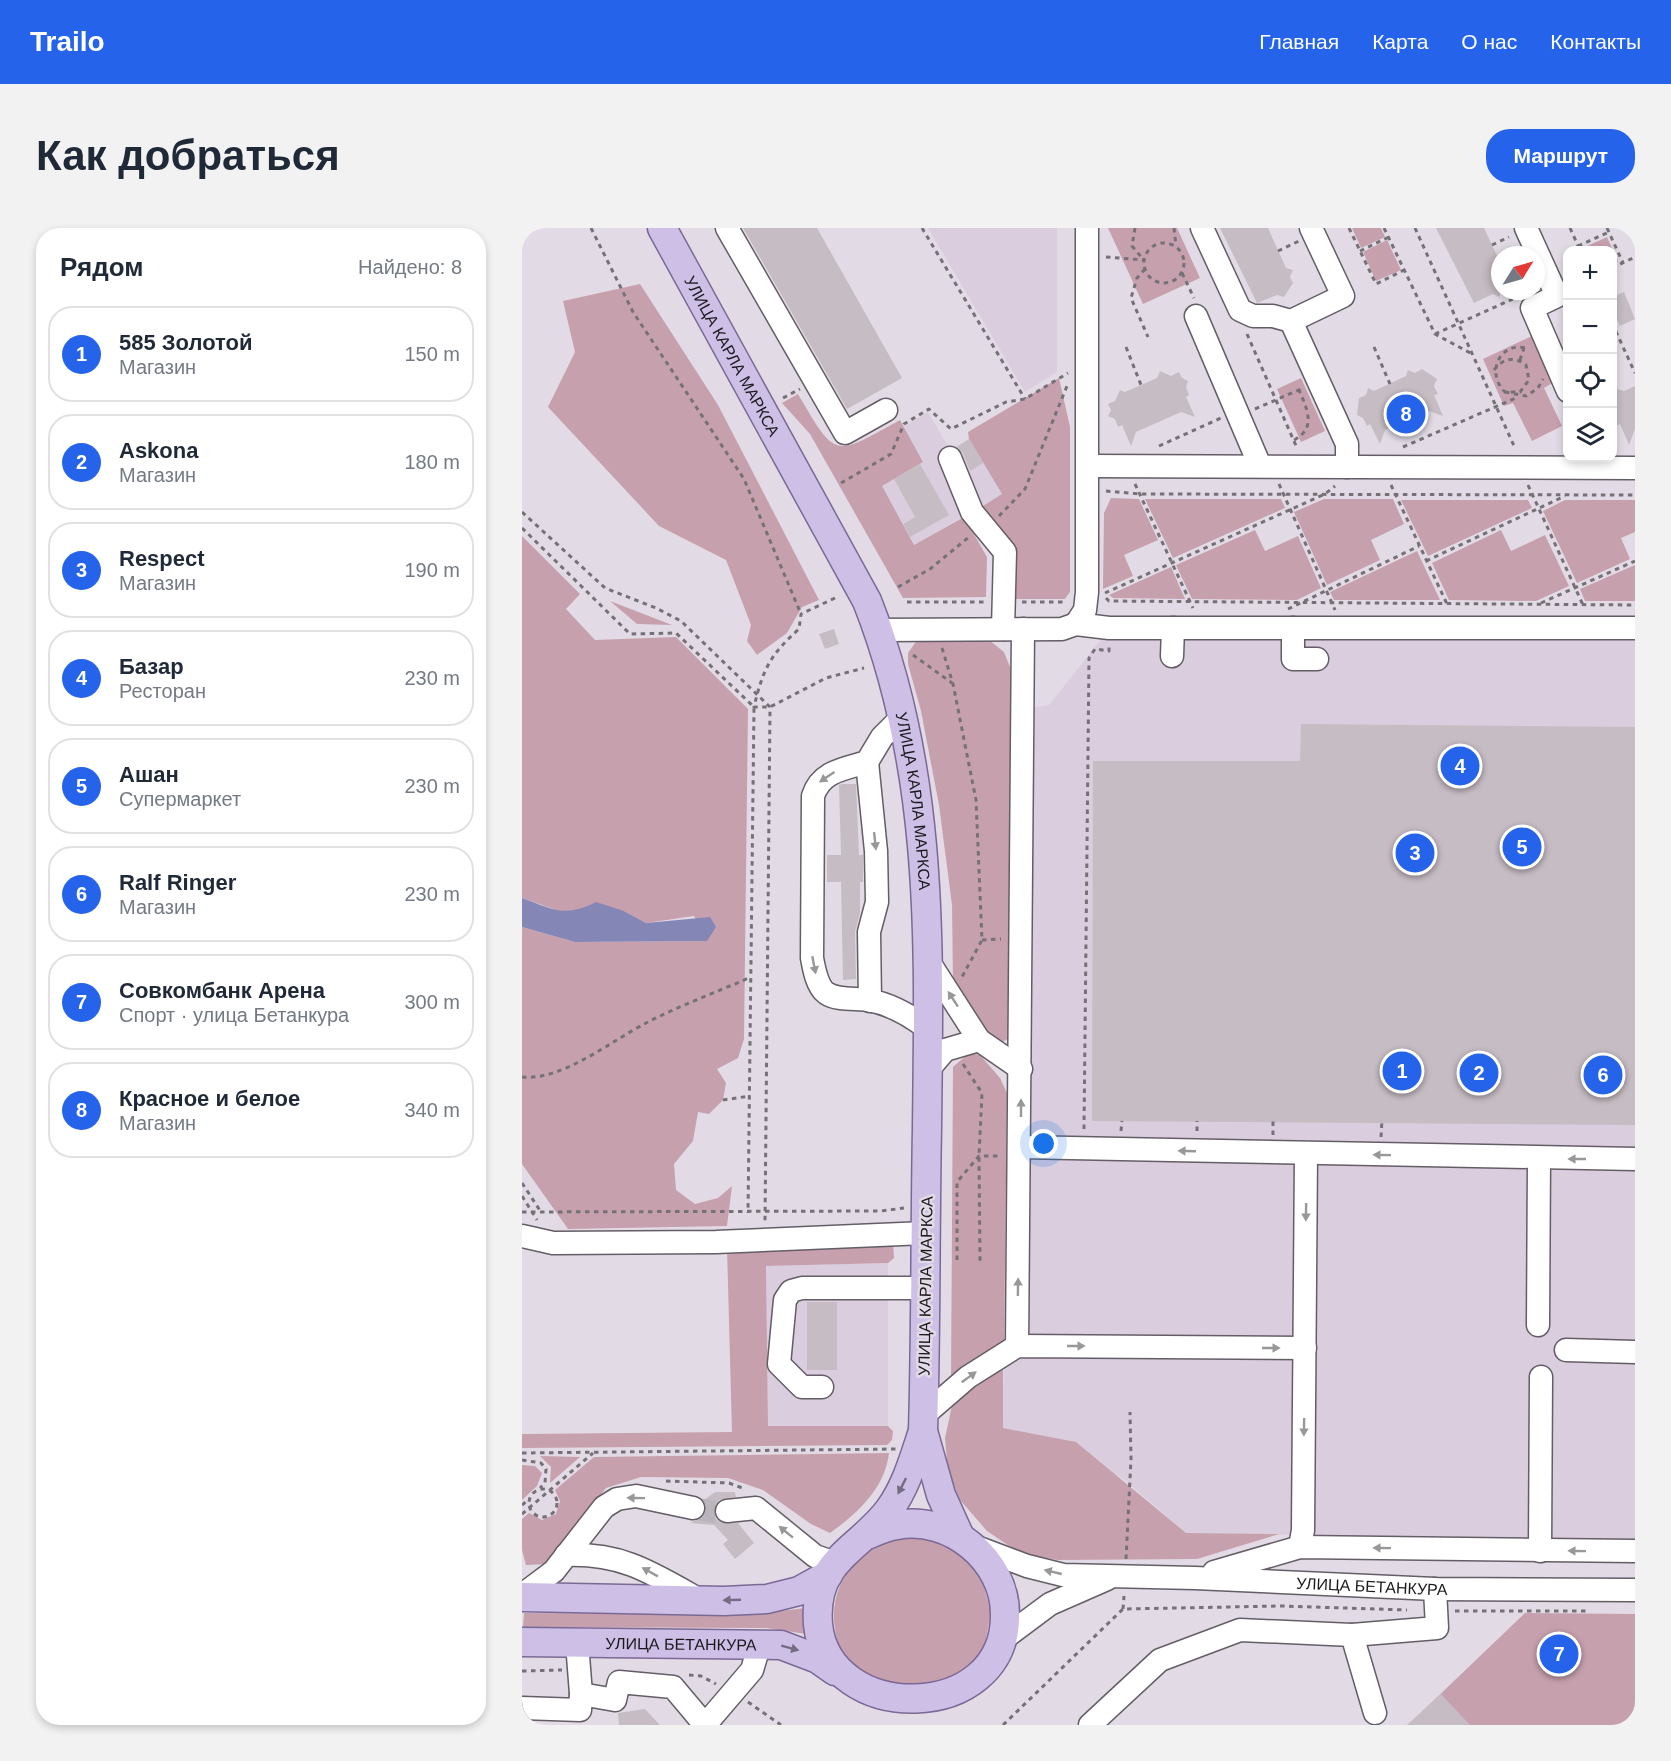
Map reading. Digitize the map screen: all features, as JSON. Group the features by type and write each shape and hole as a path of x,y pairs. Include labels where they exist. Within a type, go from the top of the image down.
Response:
{"main road":[{"name":"УЛИЦА КАРЛА МАРКСА","path":"662,228 867,601 878,630 902,717 916,779 926,889 928,1029 925,1288 917,1432"},
{"path":"867,1535 890,1510 901,1489 917,1432"},
{"path":"831,1569 820,1599 818,1624 823,1648 835,1671 850,1688 872,1709 917,1711 961,1705 988,1670 1003,1639 1005,1613 1001,1587 989,1564 966,1541 941,1495 917,1432"},
{"path":"522,1596 701,1600 767,1599 799,1591 831,1569 849,1547 867,1535 897,1524 930,1525 966,1541"},
{"name":"УЛИЦА БЕТАНКУРА","path":"522,1642 760,1644 799,1650 835,1671"}],"street":[{"path":"727,228 845,433 886,410"},
{"path":"1076,624 1084,610 1088,592 1087,228"},
{"path":"1202,228 1240,310 1253,316 1273,316 1291,321 1343,296 1311,228"},
{"path":"1526,228 1557,296 1532,308 1563,379"},
{"path":"1196,316 1238,414 1266,466"},
{"path":"1291,321 1309,386 1347,444 1352,466"},
{"path":"950,458 972,512 1005,552 1013,629 1021,1069 1016,1152 1017,1346"},
{"path":"1088,466 1523,467 1592,463 1635,468"},
{"path":"878,630 1062,629 1076,624 1109,628 1202,628 1286,620 1344,628 1635,628"},
{"path":"1286,620 1293,659 1317,658"},
{"path":"1172,656 1173,628"},
{"path":"870,1001 869,932 877,902 867,762 882,737 902,717"},
{"path":"867,762 822,777 813,796 812,958 816,976 826,992 840,998 870,1001 904,1012 928,1029"},
{"path":"927,959 959,1010 970,1042 1021,1069"},
{"path":"927,1071 945,1050 970,1042"},
{"path":"1016,1152 1083,1148 1635,1159"},
{"path":"1300,1547 1303,1530 1306,1154"},
{"path":"1538,1325 1539,1158"},
{"path":"522,1236 553,1243 764,1240 925,1233"},
{"path":"822,1387 802,1387 779,1364 785,1300 790,1291 802,1288 925,1288"},
{"path":"917,1432 968,1377 1017,1346 1305,1348"},
{"path":"1566,1350 1635,1352"},
{"path":"1540,1551 1541,1377"},
{"path":"522,1596 554,1571 604,1507 617,1499 636,1496 693,1508"},
{"path":"727,1511 756,1508 831,1569"},
{"name":"УЛИЦА БЕТАНКУРА","path":"966,1541 1027,1566 1063,1575 1195,1578 1435,1589 1635,1590"},
{"path":"1195,1578 1300,1547 1635,1551"},
{"path":"566,1555 592,1554 633,1563 701,1600"},
{"name":"УЛИЦА БЕТАНКУРА","path":"1003,1639 1050,1604 1118,1577"},
{"path":"1090,1725 1160,1660 1240,1630 1352,1635 1437,1628 1435,1589"},
{"path":"1352,1635 1375,1713"},
{"path":"522,1708 580,1710 577,1643"},
{"path":"581,1694 615,1700 619,1682 673,1687 705,1725 752,1670 760,1644"}],"path":[{"path":"591,228 633,312 744,479 801,614 799,629 776,650 762,677 754,707 748,1213"},
{"path":"922,228 1025,399"},
{"path":"1135,228 1132,246 1144,260"},
{"path":"1174,228 1176,246"},
{"path":"1349,228 1376,284 1404,270"},
{"path":"1384,228 1435,334 1474,355"},
{"path":"1415,228 1498,406 1523,467 1531,495 1593,628"},
{"path":"1569,228 1578,246"},
{"path":"1582,246 1608,230 1623,263"},
{"path":"1360,251 1389,237"},
{"path":"1166,242 1176,246 1183,254 1185,264 1182,273 1167,283 1150,277 1145,269 1144,260 1148,250 1156,244 1166,242"},
{"path":"1102,257 1144,260"},
{"path":"1617,266 1635,257"},
{"path":"1145,269 1137,278 1131,298 1148,337"},
{"path":"1182,273 1195,301 1196,316"},
{"path":"1435,334 1511,300"},
{"path":"1617,334 1635,373"},
{"path":"1248,338 1306,466"},
{"path":"1126,347 1142,385"},
{"path":"1374,347 1390,384"},
{"path":"1518,397 1505,392 1499,386 1494,370 1501,355 1516,347 1533,351"},
{"path":"1520,360 1524,348"},
{"path":"1494,370 1505,360 1520,360"},
{"path":"1505,392 1520,392 1526,387 1529,373 1520,360"},
{"path":"841,483 891,454 904,424 929,409 951,429 1006,402 1025,399 1073,370 1025,489 1011,505 985,527 930,569 898,587"},
{"path":"1401,448 1532,393 1542,382 1544,374 1529,373"},
{"path":"1155,448 1309,386 1310,422 1303,434 1294,440"},
{"path":"1127,466 1202,628"},
{"path":"1266,466 1283,494 1344,628"},
{"path":"1102,594 1325,494 1352,466"},
{"path":"1384,466 1394,494 1458,628"},
{"path":"1102,490 1140,494 1635,495"},
{"path":"1426,561 1567,495"},
{"path":"522,512 605,588 656,608 681,621 770,707 764,1240"},
{"path":"522,528 630,634 676,633 754,707 770,707 826,678 864,668"},
{"path":"1286,620 1300,603 1419,546"},
{"path":"1528,609 1635,561"},
{"path":"801,614 835,598"},
{"path":"1083,1148 1089,658 1095,650 1109,651 1109,601 1635,605"},
{"path":"942,647 953,684 976,800 982,940 962,976 959,1010"},
{"path":"913,655 953,684"},
{"path":"982,940 994,939"},
{"path":"522,1077 536,1078 577,1062 648,1022 751,977"},
{"path":"970,1042 962,1062 982,1093 979,1156 980,1261"},
{"path":"723,1101 750,1096"},
{"path":"957,1260 957,1182 979,1156 1016,1152"},
{"path":"522,1183 541,1212"},
{"path":"522,1212 765,1213 881,1211 907,1207"},
{"path":"1123,1609 1118,1577 1131,1459 1130,1412"},
{"path":"522,1453 593,1453 917,1432"},
{"path":"522,1514 593,1453"},
{"path":"522,1460 541,1463 546,1469 545,1483 522,1505"},
{"path":"539,1490 549,1490"},
{"path":"530,1499 530,1507 540,1516 552,1513 557,1501 549,1490"}],"shaded area":[{"path":"928,228 1057,228 1057,372 1025,392"},
{"path":"1108,228 1177,228 1200,278 1143,304"},
{"path":"1352,228 1381,228 1385,237 1361,248"},
{"path":"1607,237 1611,246 1587,246"},
{"path":"1387,240 1401,270 1376,281 1363,252"},
{"path":"640,284 718,405 819,600 802,607 787,633 757,655 747,641 751,625 726,560 659,526 548,407 575,352 563,301"},
{"path":"1532,336 1554,382 1544,388 1562,426 1532,441 1513,403 1504,406 1483,359"},
{"path":"1059,378 1070,427 1070,592 1065,599 1009,599 981,507 1002,494 969,439 968,432"},
{"path":"1301,378 1325,431 1301,442 1277,389"},
{"path":"798,394 821,431 830,441 839,446 862,441 900,420 923,462 882,486 914,545 964,517 987,557 986,597 903,598 810,434 782,403"},
{"path":"928,412 950,450 969,439 1002,494 914,545 881,486 923,462 904,426"},
{"path":"1111,498 1139,499 1158,540 1124,555 1133,576 1103,589 1104,513"},
{"path":"1145,499 1281,499 1285,508 1173,558"},
{"path":"1324,499 1393,499 1404,524 1371,540 1380,560 1327,585 1294,512"},
{"path":"1401,500 1528,500 1532,508 1428,556"},
{"path":"1565,500 1635,500 1635,532 1621,538 1630,559 1577,583 1543,511"},
{"path":"1255,530 1265,551 1298,536 1321,588 1297,600 1192,599 1176,565"},
{"path":"1501,530 1511,551 1545,535 1569,586 1536,601 1449,600 1432,563"},
{"path":"522,536 580,594 566,609 595,640 676,637 748,709 744,1039 738,1058 717,1069 726,1083 723,1100 709,1114 698,1112 693,1141 674,1164 676,1190 695,1204 718,1198 732,1186 727,1226 568,1229 522,1164 522,927 575,942 707,941 694,916 646,923 624,911 559,911 522,898"},
{"path":"1417,551 1440,600 1334,600 1330,592"},
{"path":"1635,565 1635,601 1585,601 1580,589"},
{"path":"1171,567 1185,599 1113,598 1109,595"},
{"path":"610,601 672,625 637,624"},
{"path":"1102,638 1635,638 1635,1541 1186,1533 1121,1477 1003,1428 1012,710 1049,705"},
{"path":"922,639 989,640 1004,652 1012,672 1008,1039 1002,1042 990,1036 953,986 952,905 939,805 921,711 908,664 908,653 915,643"},
{"path":"969,1053 980,1055 1000,1078 1007,1093 1004,1345 951,1381 953,1067"},
{"path":"893,1242 894,1258 888,1263 766,1266 768,1426 888,1426 893,1431 892,1440 887,1445 522,1448 522,1434 732,1432 727,1248"},
{"path":"888,1263 888,1426 768,1426 766,1266"},
{"path":"1003,1369 1003,1428 1076,1442 1186,1533 1279,1534 1197,1559 1058,1560 1021,1554 987,1531 960,1500 948,1471 945,1438 953,1401"},
{"path":"889,1453 882,1477 868,1499 830,1533 811,1524 763,1490 728,1478 641,1477 606,1488 546,1564 526,1565 522,1550 522,1519 529,1513 542,1520 556,1514 560,1501 555,1490 594,1457"},
{"path":"540,1456 580,1457 550,1483 551,1467"},
{"path":"522,1465 535,1466 542,1473 537,1486 522,1500"},
{"path":"910,1536 944,1543 972,1564 982,1579 991,1613 984,1648 975,1663 915,1695 851,1666 838,1643 834,1610 843,1579 852,1566 877,1546"},
{"path":"806,1608 806,1634 766,1628 523,1627 524,1613 752,1614"},
{"path":"1525,1613 1635,1614 1635,1725 1408,1725"}],"water":[{"path":"522,898 550,908 567,911 596,902 624,911 646,923 710,917 716,927 707,941 575,942 522,927"}],"building":[{"path":"743,228 817,228 902,378 847,409"},
{"path":"1220,228 1268,228 1286,268 1293,270 1290,277 1293,283 1284,297 1277,295 1257,303"},
{"path":"1436,228 1484,228 1492,246 1491,295 1474,303"},
{"path":"1624,292 1635,319 1620,326 1617,320 1617,295"},
{"path":"1422,369 1437,379 1434,386 1438,394 1434,395 1443,416 1429,411 1385,430 1380,444 1370,424 1367,426 1363,418 1357,415 1359,398 1366,395 1368,388 1374,391 1406,376 1408,370 1415,373"},
{"path":"1160,371 1171,376 1179,372 1182,378 1188,381 1186,387 1189,395 1186,397 1195,417 1181,412 1136,432 1131,446 1122,425 1118,427 1115,419 1108,416 1111,410 1108,404 1115,401 1120,390 1125,392 1157,378"},
{"path":"1635,386 1635,429 1629,445 1620,424 1617,426 1617,389 1624,391"},
{"path":"969,439 983,463 970,471 963,453 957,447"},
{"path":"920,464 949,515 910,537 903,524 915,517 894,479"},
{"path":"834,629 839,644 825,649 819,634"},
{"path":"1301,724 1635,727 1635,1125 1092,1121 1093,761 1300,761"},
{"path":"856,784 859,855 863,855 860,913 855,932 856,979 843,980 841,882 827,882 827,855 841,855 839,785"},
{"path":"807,1302 837,1302 837,1370 807,1370"},
{"path":"715,1492 735,1492 736,1497 719,1500 714,1512 716,1519 722,1523 738,1523 754,1543 735,1559 723,1544 728,1540 714,1525 690,1523 703,1517 706,1510 704,1500"},
{"path":"1441,1694 1470,1725 1407,1725"},
{"path":"645,1709 660,1725 619,1725 618,1713"}],"tunnel":[{"path":"693,1508 714,1512 727,1511"}],"place":[{"name":"Красное и белое","path":"1406,414"},
{"name":"Базар","path":"1460,766"},
{"name":"Ашан","path":"1522,847"},
{"name":"Respect","path":"1415,853"},
{"name":"585 Золотой","path":"1402,1071"},
{"name":"Askona","path":"1479,1073"},
{"name":"Ralf Ringer","path":"1603,1075"},
{"name":"Совкомбанк Арена","path":"1559,1654"}]}
